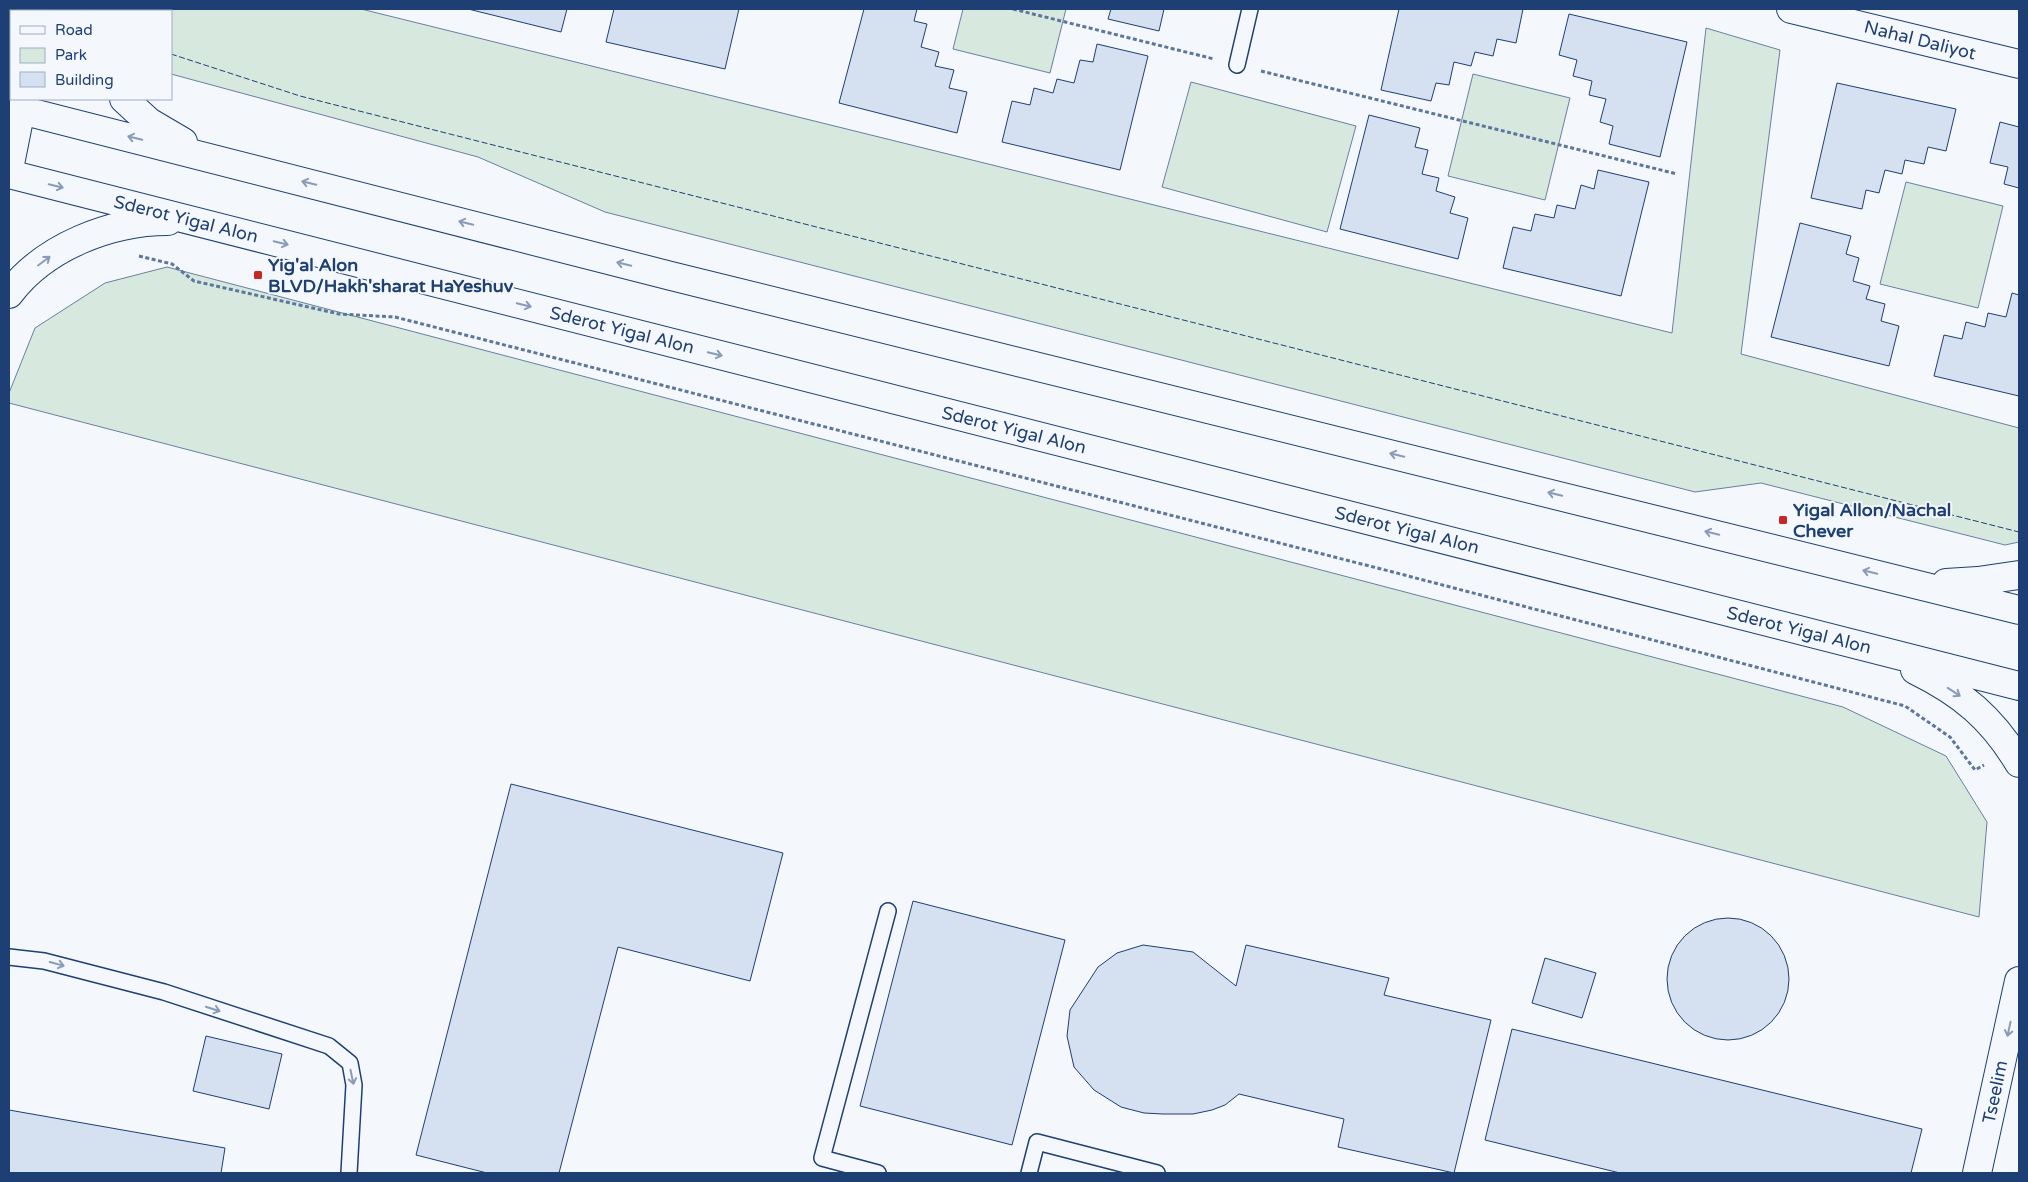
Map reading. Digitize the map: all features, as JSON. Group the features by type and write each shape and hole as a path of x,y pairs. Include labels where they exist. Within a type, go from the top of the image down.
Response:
{"main road":[{"name":"Nahal Daliyot","path":"1792,9 2019,64"},
{"path":"125,100 150,122 218,160"},
{"path":"9,169 18,105 218,160 671,276 2019,610"},
{"name":"Sderot Yigal Alon","path":"9,174 2019,686"},
{"path":"9,294 30,272 51,256 96,232 159,221 198,222"},
{"path":"1906,581 1955,583 2019,575"},
{"path":"1864,646 1944,684 1966,699 1998,730 2015,756"},
{"name":"Tseelim","path":"1977,1173 2019,981"}],"lane":[{"path":"1237,65 1250,9"},
{"path":"878,1173 822,1158 888,911"},
{"path":"9,957 44,960 164,992 329,1046 350,1063 354,1085 349,1173"},
{"path":"1030,1173 1037,1142 1157,1173"}],"path":[{"path":"1013,9 1678,174"},
{"path":"137,256 172,264 194,281 339,314 395,317 1389,571 1904,706 1950,737 1975,770 2015,756"}],"green space":[{"path":"361,9 1672,333 1706,28 1780,50 1741,354 2019,428 2019,542 2005,545 1761,483 1695,492 605,212 478,157 172,74 172,10 106,10"},
{"path":"963,9 1066,9 1050,73 953,49"},
{"path":"1473,74 1570,98 1545,200 1448,176"},
{"path":"1191,82 1356,126 1327,232 1162,187"},
{"path":"1906,182 2003,206 1978,308 1880,284"},
{"path":"167,267 1843,707 1946,756 1987,822 1979,917 9,403 9,393 35,328 105,283"}],"building":[{"path":"468,9 567,9 561,32"},
{"path":"614,9 739,9 725,69 606,42"},
{"path":"864,9 917,9 914,21 927,24 921,47 939,52 935,66 954,70 949,88 967,92 957,133 839,103"},
{"path":"1111,9 1164,9 1159,31 1108,19"},
{"path":"1399,9 1523,9 1516,43 1497,39 1493,56 1475,52 1471,66 1454,62 1449,85 1436,83 1431,101 1381,90"},
{"path":"1569,14 1687,42 1660,157 1609,144 1613,126 1600,122 1606,99 1589,95 1592,81 1573,76 1577,60 1559,55"},
{"path":"1097,44 1148,56 1120,170 1002,142 1012,101 1030,105 1034,88 1053,93 1057,79 1074,83 1080,60 1093,62"},
{"path":"1837,83 1956,109 1946,151 1928,147 1924,164 1905,160 1902,174 1885,170 1879,193 1866,190 1862,209 1811,198"},
{"path":"1369,115 1420,128 1415,147 1428,150 1422,174 1439,178 1436,191 1455,197 1450,213 1468,218 1458,259 1340,229"},
{"path":"2000,122 2019,127 2019,188 2004,184 2008,167 1990,163"},
{"path":"1598,170 1649,182 1621,296 1503,268 1513,227 1531,231 1535,214 1554,218 1557,205 1575,209 1581,185 1594,189"},
{"path":"1800,223 1851,236 1846,254 1859,258 1853,281 1870,286 1866,299 1885,304 1881,321 1899,326 1889,366 1771,337"},
{"path":"2012,293 2019,295 2019,396 1934,376 1944,335 1962,339 1966,322 1985,327 1988,313 2006,317"},
{"path":"511,784 783,853 750,981 618,947 559,1173 487,1173 416,1155"},
{"path":"913,901 1065,940 1012,1145 860,1106"},
{"path":"1728,918 1740,919 1751,923 1762,928 1771,936 1779,945 1784,956 1788,967 1788,991 1784,1002 1779,1013 1771,1022 1762,1030 1751,1035 1740,1039 1728,1040 1716,1039 1705,1035 1694,1030 1685,1022 1677,1013 1672,1002 1668,991 1667,979 1668,967 1672,956 1677,945 1685,936 1694,928 1705,923 1716,919"},
{"path":"1143,945 1193,952 1236,986 1246,945 1389,978 1384,995 1491,1020 1454,1173 1338,1147 1344,1119 1239,1094 1225,1105 1212,1110 1193,1114 1163,1114 1144,1113 1121,1107 1094,1090 1074,1067 1067,1036 1070,1010 1098,967 1117,953"},
{"path":"1545,958 1596,973 1582,1018 1532,1003"},
{"path":"1512,1029 1922,1129 1911,1173 1620,1173 1485,1140"},
{"path":"206,1036 282,1054 269,1109 193,1091"},
{"path":"9,1110 225,1148 221,1173 9,1173"}],"fence":[{"path":"172,54 300,96 2019,532"}],"place":[{"name":"Yig'al Alon BLVD/Hakh'sharat HaYeshuv","path":"258,275"},
{"name":"Yigal Allon/Nachal Chever","path":"1783,520"}]}
